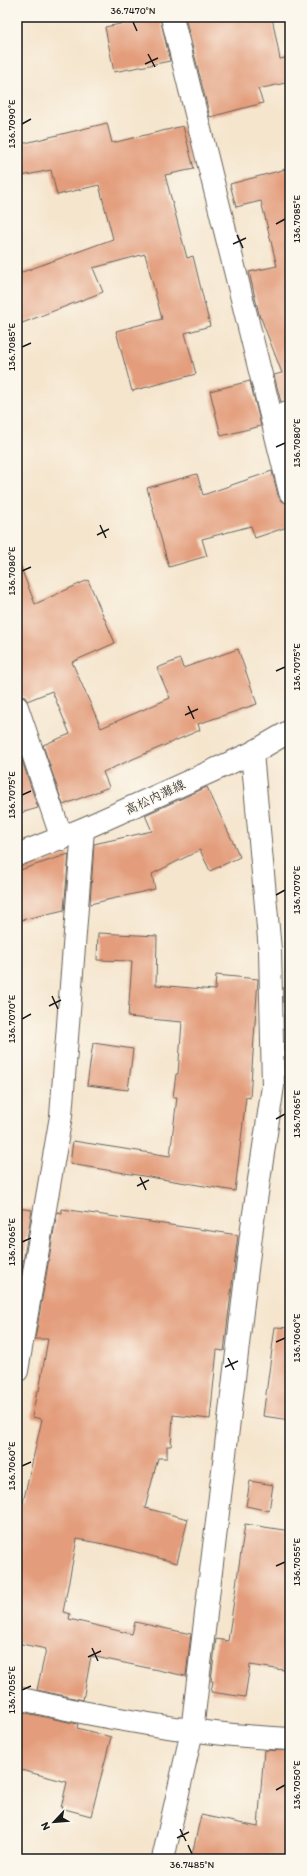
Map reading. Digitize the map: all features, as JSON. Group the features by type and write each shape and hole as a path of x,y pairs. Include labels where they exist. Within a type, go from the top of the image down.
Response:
{"street":[{"path":"172,17 281,416 290,492"},
{"path":"17,707 62,839"},
{"name":"高松内灘線","path":"17,855 83,830 252,753 290,731"},
{"path":"163,1859 192,1732 252,1227 273,1086 270,950 252,753"},
{"path":"17,1371 23,1301 61,1116 83,830"},
{"path":"17,1698 69,1711 192,1732 290,1739"}],"building":[{"path":"160,17 170,61 114,72 105,27"},
{"path":"185,17 272,17 280,59 290,57 290,82 258,89 263,103 210,117"},
{"path":"107,123 112,143 183,126 194,169 165,175 187,258 193,256 210,326 185,333 196,374 132,391 116,331 162,319 145,254 93,268 103,292 17,325 17,274 113,239 99,185 57,195 51,170 17,177 17,145"},
{"path":"290,168 290,400 281,402 274,375 282,373 260,318 249,272 277,266 261,201 236,207 230,184"},
{"path":"250,381 261,426 221,436 210,391"},
{"path":"272,471 281,501 290,504 290,526 255,538 251,526 202,539 207,556 169,567 147,488 197,474 203,495"},
{"path":"17,563 19,563 35,604 88,580 115,643 72,662 101,728 170,698 157,668 180,659 183,668 238,649 257,704 198,724 200,730 103,772 109,787 63,805 43,745 70,734 52,691 27,701 25,697 17,695"},
{"path":"20,754 38,808 17,814 17,755"},
{"path":"207,787 240,857 210,871 200,850 152,874 155,889 90,904 94,844 152,831 145,815"},
{"path":"69,854 64,910 17,921 17,871"},
{"path":"98,933 157,936 156,985 215,990 216,975 258,979 250,1098 246,1097 235,1191 70,1164 73,1141 170,1156 177,1097 173,1097 176,1074 178,1074 182,1022 128,1017 132,961 97,960"},
{"path":"93,1043 133,1049 128,1090 87,1085"},
{"path":"17,1208 32,1210 17,1297"},
{"path":"62,1209 238,1235 224,1351 217,1350 210,1419 173,1415 171,1446 167,1446 167,1458 158,1458 145,1508 188,1519 177,1563 114,1546 77,1539 63,1612 70,1614 69,1619 132,1634 135,1622 191,1634 186,1676 91,1656 83,1700 37,1690 46,1649 17,1643 17,1502 23,1503 42,1419 32,1417 37,1391 39,1391 48,1339 35,1339 57,1212 62,1213"},
{"path":"275,1327 290,1328 290,1420 263,1416"},
{"path":"250,1481 273,1485 269,1511 246,1506"},
{"path":"245,1524 290,1531 290,1671 250,1665 245,1697 211,1692 213,1681 211,1681 216,1639 228,1641"},
{"path":"17,1711 78,1724 77,1728 111,1737 91,1816 61,1808 67,1782 17,1769"},
{"path":"264,1750 290,1751 290,1859 191,1859 201,1815 258,1827"}]}
